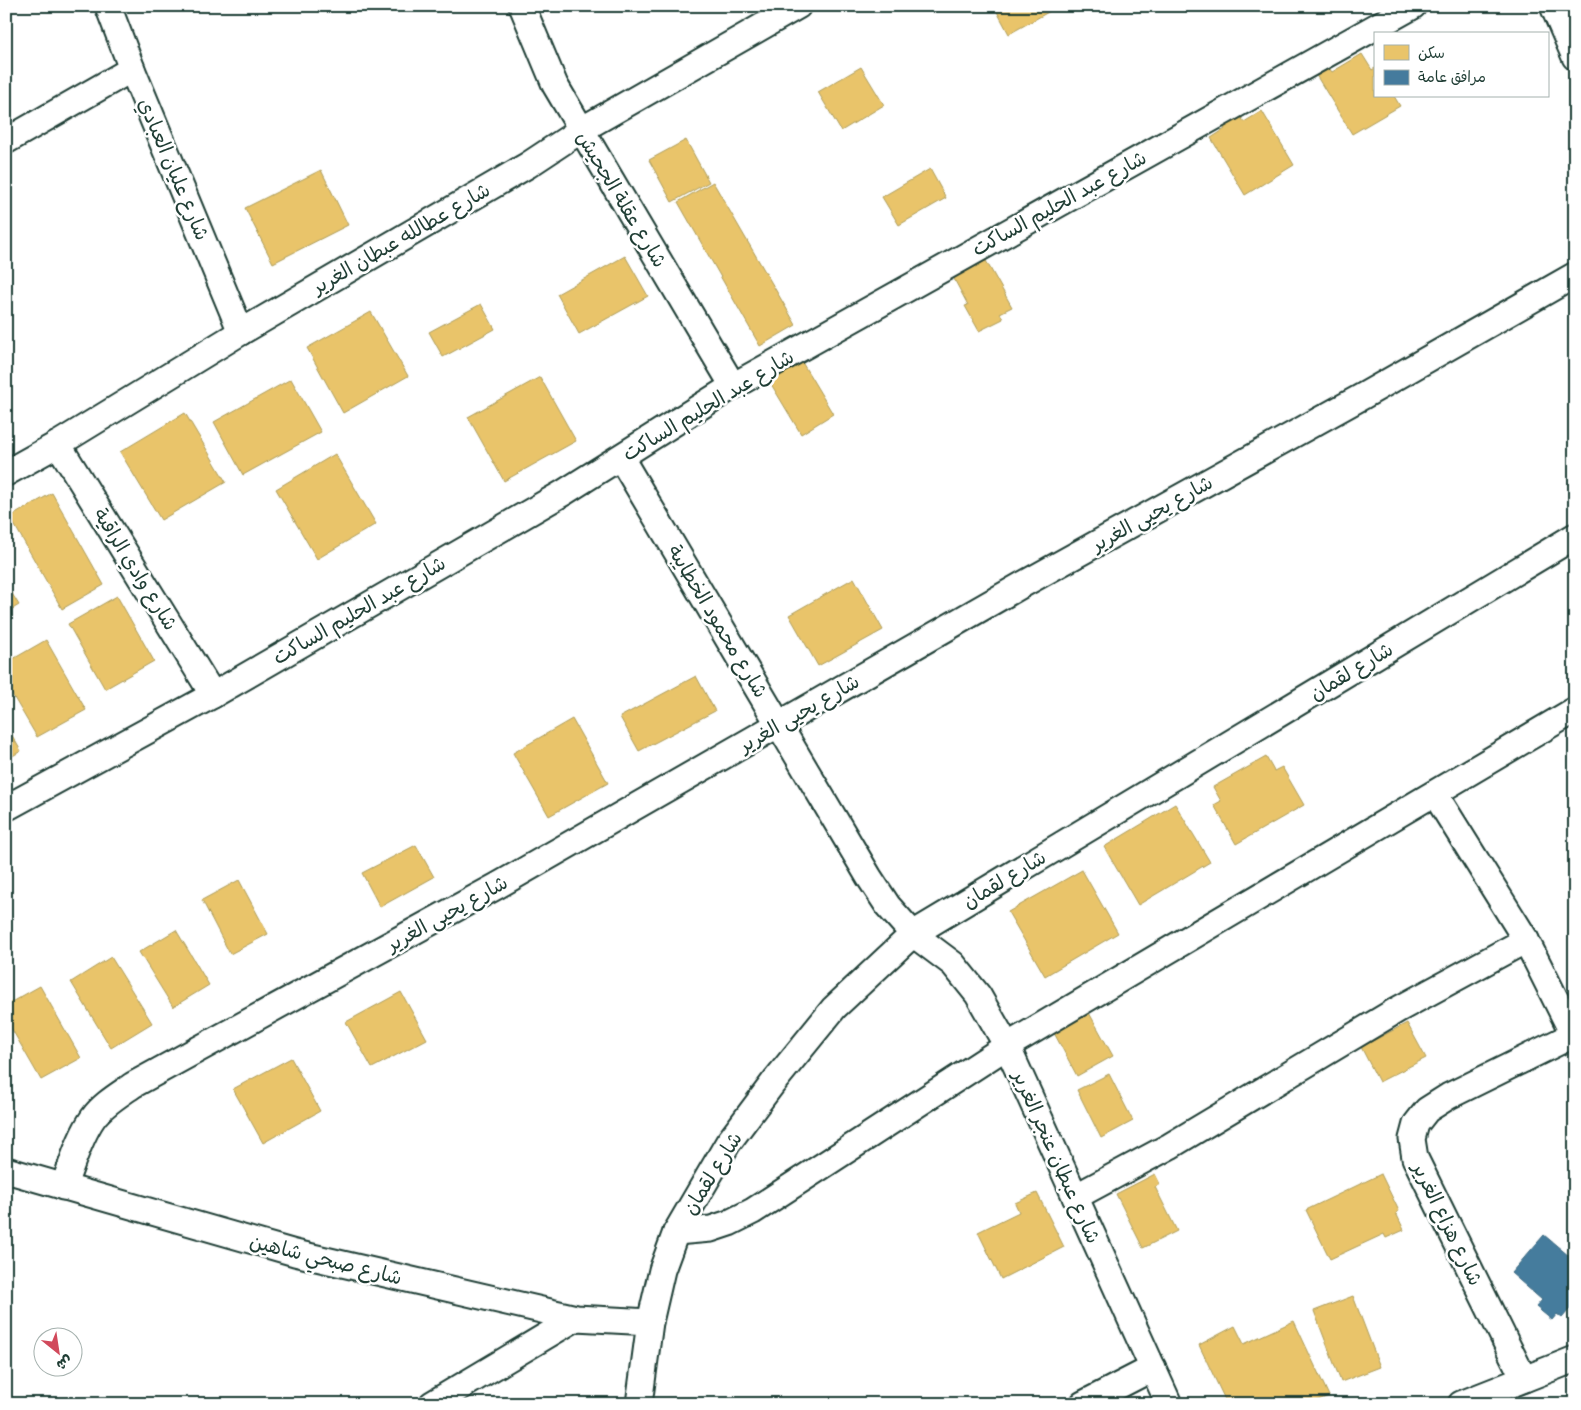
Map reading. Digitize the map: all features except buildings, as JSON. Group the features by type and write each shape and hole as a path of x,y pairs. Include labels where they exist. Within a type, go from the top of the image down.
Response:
{"street":[{"name":"شارع عليان العبادي","path":"108,6 132,69 241,332"},
{"name":"شارع عقلة الجحيش","path":"522,6 555,85 733,386"},
{"name":"شارع عطالله عبطان الغرير","path":"6,473 58,444 241,332 528,165 581,130 798,6"},
{"name":"شارع عبد الحليم الساكت","path":"6,808 213,695 563,493 733,386 1413,6"},
{"path":"1553,6 1575,57"},
{"path":"6,141 132,69"},
{"name":"شارع يحيى الغرير","path":"63,1187 83,1136 93,1118 106,1104 133,1085 497,886 1020,586 1371,392 1575,275"},
{"name":"شارع وادي الراقية","path":"58,444 213,695"},
{"name":"شارع محمود الخطايبة","path":"621,458 869,877 888,906 913,934"},
{"name":"شارع لقمان","path":"639,1404 650,1322 662,1270 676,1232 728,1143 773,1083 834,1008 913,934 1575,536"},
{"path":"676,1232 711,1228 729,1223 753,1211 1007,1046 1575,710"},
{"path":"1435,794 1526,940 1574,1036"},
{"name":"شارع عبطان عنجر الغرير","path":"913,934 953,964 978,995 1007,1046 1169,1404"},
{"path":"1075,1197 1170,1146 1397,1010 1526,940"},
{"name":"شارع هزاع الغرير","path":"1524,1379 1416,1158 1412,1139 1416,1124 1427,1110 1449,1096 1574,1036"},
{"name":"شارع صبحي شاهين","path":"6,1170 295,1253 576,1318 650,1322"},
{"path":"432,1404 576,1318"},
{"path":"1461,1404 1575,1359"},
{"path":"1083,1404 1153,1368"}]}
